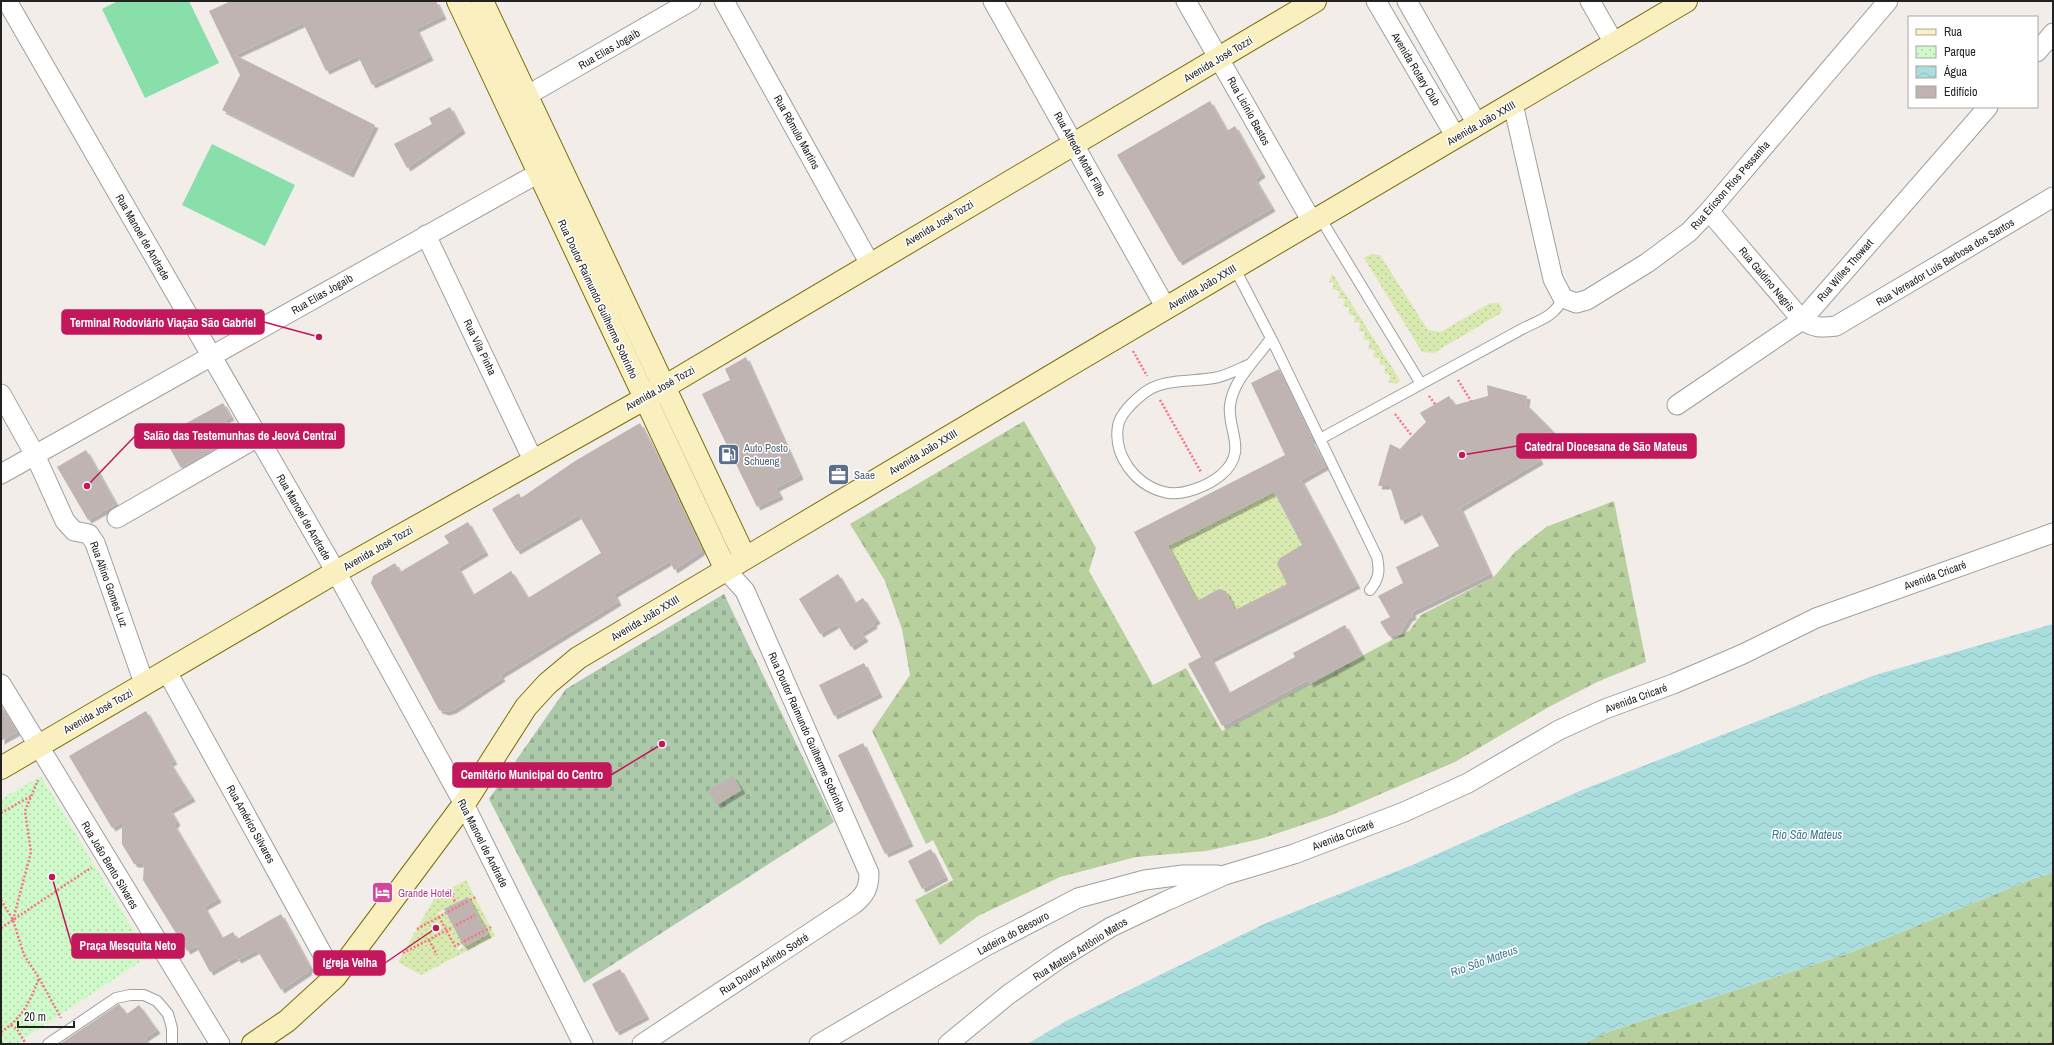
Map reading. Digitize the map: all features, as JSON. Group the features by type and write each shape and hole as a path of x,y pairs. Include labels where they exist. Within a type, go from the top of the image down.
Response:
{"street":[{"name":"Rua Manoel de Andrade","path":"7,1 336,572 464,804 583,1044"},
{"name":"Rua Doutor Raimundo Guilherme Sobrinho","path":"458,1 517,101 558,163 745,558 745,591"},
{"name":"Rua Doutor Raimundo Guilherme Sobrinho","path":"482,1 517,101 539,172 644,399 726,570 745,591 869,873"},
{"name":"Rua Elias Jogaib","path":"517,101 691,1"},
{"name":"Rua Rômulo Martins","path":"724,1 870,264"},
{"name":"Rua Alfredo Motta Filho","path":"993,1 1166,308"},
{"name":"Rua Licínio Bastos","path":"1186,1 1315,218"},
{"name":"Avenida José Tozzi","path":"1,768 42,754 144,683 533,460 644,399 1315,1"},
{"name":"Avenida Rotary Club","path":"1376,1 1456,137"},
{"path":"1407,1 1477,124"},
{"path":"1590,1 1614,43"},
{"name":"Avenida João XXIII","path":"253,1044 287,1021 335,977 464,804 526,707 547,684 578,658 1315,218 1456,137 1686,1"},
{"name":"Rua Ericson Rios Pessanha","path":"1563,298 1576,303 1587,300 1647,263 1689,232 1709,211 1888,1"},
{"path":"2038,51 2053,33"},
{"path":"1512,104 1553,279 1563,298"},
{"name":"Rua Willes Thowart","path":"1677,405 1802,320 1987,108"},
{"name":"Rua Elias Jogaib","path":"1,474 212,357 426,235 558,163"},
{"name":"Rua Vereador Luís Barbosa dos Santos","path":"1836,326 2053,197"},
{"name":"Rua Galdino Negris","path":"1709,211 1802,320 1811,326 1824,328 1836,326"},
{"name":"Rua Vila Pinha","path":"426,235 533,460"},
{"name":"Rua Altino Gomes Luz","path":"1,394 35,455 68,527 74,531 89,534 95,543 144,683"},
{"path":"117,518 258,437"},
{"path":"684,481 704,471"},
{"name":"Avenida Cricaré","path":"1225,875 1294,854 1404,812 1468,783 1559,730 1604,709 1673,684 1736,657 1816,618 2053,533"},
{"name":"Rua Américo Silvares","path":"166,670 335,977"},
{"name":"Rua João Bento Silvares","path":"1,684 42,754 220,1044"},
{"name":"Rua Doutor Arlindo Sodré","path":"642,1044 854,904 865,895 869,884 869,873"},
{"name":"Ladeira do Besouro","path":"819,1044 986,946 1078,898 1145,880 1182,875 1225,875"},
{"name":"Rua Mateus Antônio Matos","path":"948,1044 1015,990 1059,959 1105,930 1225,875"}],"lane":[{"path":"1315,218 1421,384"},
{"path":"1234,267 1377,557 1380,568 1377,581 1370,590"},
{"path":"1320,439 1387,404 1524,328 1549,316 1555,312 1563,298"},
{"path":"1248,365 1215,378 1167,384 1145,392 1126,410 1118,425 1118,445 1124,461 1134,474 1150,486 1165,492 1180,493 1207,484 1221,475 1232,463 1236,451 1236,440 1230,404 1248,365 1262,351 1270,338"},
{"path":"48,1044 116,998 130,995 144,995 157,1001 168,1014 172,1028 172,1044"}],"path":[{"path":"1123,333 1207,484"},
{"path":"1450,368 1470,401"},
{"path":"1387,404 1412,436"},
{"path":"13,920 31,852 25,811 31,796 42,754"},
{"path":"1,813 31,796"},
{"path":"1,929 86,871 108,862"},
{"path":"448,889 457,905"},
{"path":"417,929 457,905 476,897"},
{"path":"1,900 13,920 24,955 39,978 68,1031"},
{"path":"403,954 475,915"},
{"path":"439,917 455,946 491,927"},
{"path":"429,940 437,955"},
{"path":"1,1032 11,1025 30,1004 39,978"},
{"path":"11,1025 17,1029 26,1044"}],"green space":[{"path":"118,1 189,1 219,63 145,98 102,9"},
{"path":"212,144 295,185 265,246 182,205"},
{"path":"1371,254 1380,255 1428,330 1441,332 1490,303 1498,303 1502,307 1501,313 1434,353 1422,352 1364,258"},
{"path":"1332,273 1400,380 1396,384 1389,382 1390,375 1384,373 1386,366 1379,364 1380,359 1373,357 1375,350 1368,349 1370,341 1363,339 1365,332 1359,331 1360,323 1354,322 1355,316 1348,314 1350,308 1343,306 1345,299 1338,298 1340,291 1332,289 1334,283 1329,282"},
{"path":"1024,421 1096,548 1089,571 1153,685 1186,668 1222,731 1409,631 1421,615 1493,578 1515,552 1546,527 1614,501 1646,662 1597,682 1547,708 1455,762 1332,815 1260,839 1206,851 1136,857 1060,877 978,916 940,945 915,900 953,880 933,840 926,844 872,731 910,675 902,629 885,581 850,524"},
{"path":"1274,492 1316,570 1209,623 1168,546"},
{"path":"724,594 834,822 584,983 489,799 566,689"},
{"path":"41,776 149,956 16,1044 1,1044 1,799"},
{"path":"2053,873 2053,1044 1582,1044 1611,1031 1849,953 2035,878"},
{"path":"466,880 495,936 421,975 398,962 435,897","holes":["468,897 488,934 458,950 457,947 463,944 445,912 440,915 438,913"]}],"water":[{"name":"Rio São Mateus","path":"2053,624 2053,873 2035,878 1849,953 1611,1031 1582,1044 1027,1044 1066,1021 1264,924 1410,866 1582,790 1875,675"}],"building":[{"path":"231,1 436,1 443,16 416,29 430,57 372,85 358,56 326,71 303,23 235,55 375,125 350,174 222,110 240,75 209,11"},
{"path":"1210,101 1227,131 1235,126 1262,174 1255,179 1272,208 1179,262 1117,155"},
{"path":"450,107 462,130 407,168 394,144 432,124 429,118"},
{"path":"746,357 800,476 776,488 780,496 757,507 702,394 730,380 725,369"},
{"path":"1279,369 1313,440 1311,440 1326,466 1301,480 1357,585 1211,659 1229,693 1295,657 1293,653 1345,625 1362,656 1310,684 1308,680 1222,726 1188,664 1201,657 1134,532 1285,455 1251,383","holes":["1274,492 1302,545 1280,558 1277,564 1287,584 1235,610 1226,591 1219,589 1197,601 1168,546"]},
{"path":"1487,385 1527,396 1526,404 1553,431 1532,445 1540,461 1460,508 1490,574 1412,612 1413,616 1409,618 1400,633 1389,636 1380,622 1390,617 1378,596 1403,583 1396,567 1439,546 1420,511 1401,521 1390,486 1378,486 1390,444 1400,449 1426,422 1420,413 1449,396 1455,405 1488,396"},
{"path":"223,403 231,417 225,420 235,438 181,468 163,436"},
{"path":"640,423 665,471 702,549 701,552 674,570 670,561 614,594 618,602 500,675 502,678 453,710 446,712 439,710 371,583 373,576 395,563 400,572 449,543 444,536 468,522 485,552 458,568 473,595 511,571 528,598 601,553 579,515 517,551 492,509 519,493 521,498 575,461"},
{"path":"86,450 116,504 88,520 57,467"},
{"path":"838,574 855,603 863,598 877,620 873,623 874,625 861,633 865,638 851,647 837,624 820,634 799,599"},
{"path":"864,663 879,694 834,716 819,685"},
{"path":"1,705 17,732 1,741"},
{"path":"146,711 174,761 170,763 192,798 170,810 177,822 174,825 218,899 204,907 222,938 233,932 237,939 281,914 310,967 308,972 281,990 257,950 238,960 236,957 210,972 196,946 187,951 143,880 144,864 134,864 122,844 122,822 112,828 69,756"},
{"path":"863,743 910,843 885,854 838,755"},
{"path":"733,776 742,790 717,805 708,790"},
{"path":"931,849 945,877 922,889 908,861"},
{"path":"468,897 488,934 464,947 444,909"},
{"path":"620,969 646,1016 616,1032 592,984"},
{"path":"119,1004 127,1014 139,1005 157,1030 145,1038 149,1044 60,1044"}],"place":[{"name":"Terminal Rodoviário Viação São Gabriel","path":"319,337"},
{"name":"Auto Posto Schueng","path":"729,454"},
{"name":"Catedral Diocesana de São Mateus","path":"1462,455"},
{"name":"Saae","path":"839,475"},
{"name":"Salão das Testemunhas de Jeová Central","path":"87,486"},
{"name":"Cemitério Municipal do Centro","path":"662,744"},
{"name":"Praça Mesquita Neto","path":"52,877"},
{"name":"Grande Hotel","path":"383,893"},
{"name":"Igreja Velha","path":"436,928"}]}
